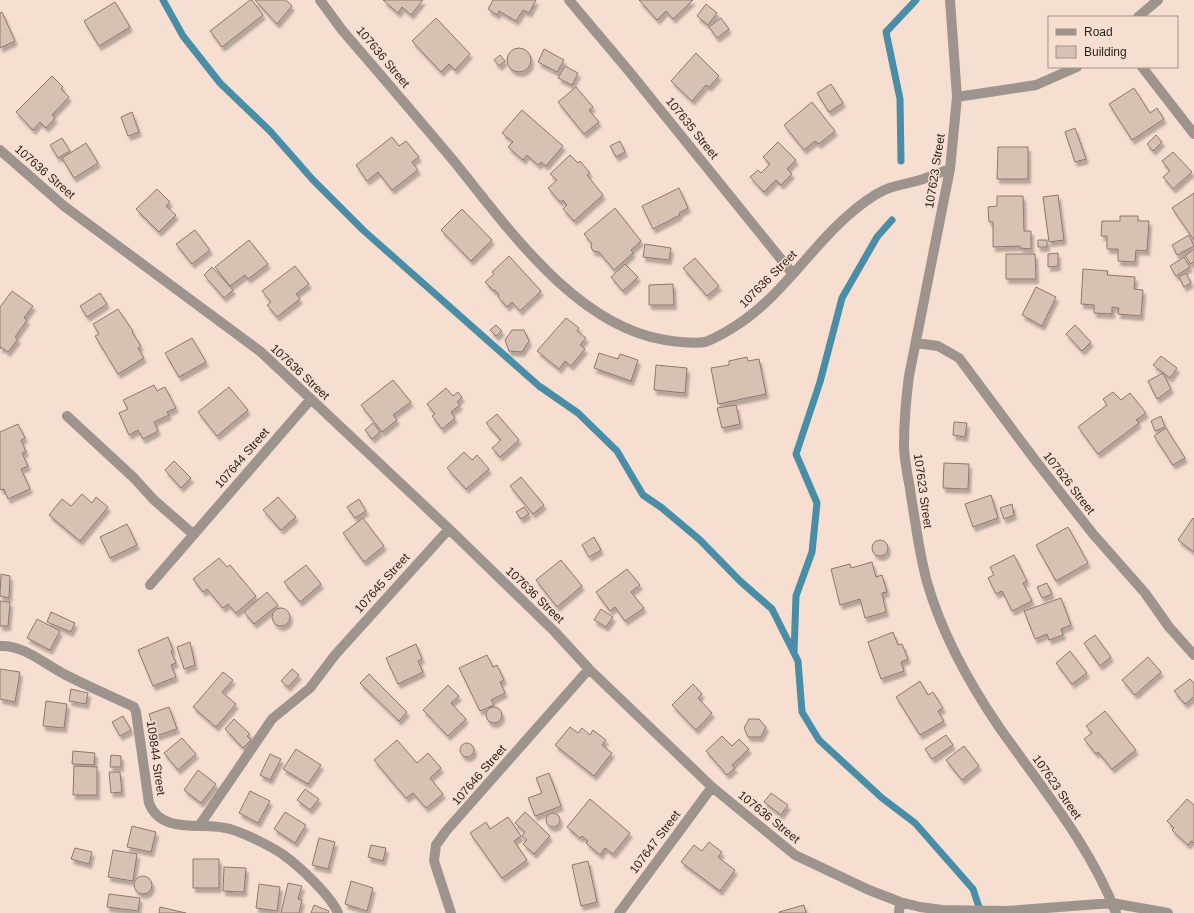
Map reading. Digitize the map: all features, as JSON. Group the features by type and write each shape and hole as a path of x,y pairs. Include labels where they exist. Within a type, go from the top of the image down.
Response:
{"street":[{"name":"107636 Street","path":"320,0 342,30 517,238 572,294 583,304 628,331 652,338 678,342 706,342 721,335 756,312 862,204 894,185 921,180 950,168"},
{"name":"107635 Street","path":"569,0 628,70 793,274"},
{"name":"107623 Street","path":"950,0 957,97 950,168 909,376 904,446 906,473 911,494 916,534 928,584 948,637 978,696 1090,858 1116,913"},
{"path":"1139,16 1158,0"},
{"path":"957,97 1036,85 1075,68"},
{"path":"1143,68 1194,134"},
{"name":"107636 Street","path":"0,150 64,206 261,352 449,529 555,632 589,669 712,787 795,854 836,875 900,902 920,907 1007,911 1112,903 1168,913"},
{"name":"107626 Street","path":"916,343 938,346 959,358 1093,534 1145,593 1169,626 1194,655"},
{"name":"107644 Street","path":"150,585 311,399"},
{"path":"67,416 134,478 154,500 193,534"},
{"name":"107645 Street","path":"198,826 272,719 310,688 335,655 449,529"},
{"name":"109844 Street","path":"0,646 24,650 64,674 134,707 137,716 149,803 152,811 163,821 230,829 283,854 332,901 338,913"},
{"name":"107646 Street","path":"451,913 434,861 436,845 589,669"},
{"name":"107647 Street","path":"619,913 712,787"},
{"path":"899,913 900,902"}],"building":[{"path":"252,0 263,15 222,47 210,31"},
{"path":"255,0 286,0 292,6 277,24"},
{"path":"383,0 423,0 411,15 402,7 398,13"},
{"path":"493,0 536,0 529,13 523,10 516,21 499,11 497,15 488,9"},
{"path":"639,0 693,0 673,19 666,11 657,20"},
{"path":"115,2 130,27 99,46 84,21"},
{"path":"706,4 717,13 708,25 697,16"},
{"path":"2,12 15,41 0,48 0,13"},
{"path":"436,18 470,54 455,70 449,64 441,72 412,41"},
{"path":"721,18 729,29 717,38 709,27"},
{"path":"519,48 528,51 531,60 528,69 519,72 510,69 507,60 510,51"},
{"path":"544,49 564,60 557,72 538,62"},
{"path":"696,53 719,76 709,87 706,85 692,101 671,81"},
{"path":"500,55 505,61 499,66 494,60"},
{"path":"565,66 578,73 572,85 558,78"},
{"path":"52,76 63,87 61,89 69,97 52,115 55,118 46,128 40,122 33,130 16,112"},
{"path":"831,84 843,103 829,112 817,93"},
{"path":"576,87 593,107 589,110 599,122 584,134 558,102"},
{"path":"1134,88 1150,113 1157,108 1164,119 1132,140 1109,104"},
{"path":"812,102 835,131 819,144 815,141 804,150 784,125"},
{"path":"522,110 563,146 546,166 541,162 538,165 527,155 523,160 508,147 513,142 502,133"},
{"path":"132,112 139,132 128,136 121,117"},
{"path":"1075,128 1086,159 1075,162 1065,132"},
{"path":"1156,135 1162,142 1153,151 1147,144"},
{"path":"392,137 399,146 406,141 419,157 412,162 418,170 392,190 378,172 367,181 356,165"},
{"path":"62,138 70,151 58,158 50,145"},
{"path":"620,141 625,152 616,157 610,146"},
{"path":"778,142 796,160 787,169 792,174 781,185 776,180 764,192 750,177 758,170 761,173 770,164 763,157"},
{"path":"86,143 98,163 74,178 62,158"},
{"path":"998,147 1028,147 1028,179 997,179"},
{"path":"1173,152 1192,172 1173,189 1163,177 1170,171 1162,161"},
{"path":"570,155 578,163 580,161 590,173 587,175 603,195 574,221 563,209 567,205 563,200 560,202 548,188 557,180 550,174"},
{"path":"679,188 688,208 679,213 680,215 653,229 642,206"},
{"path":"157,189 170,202 166,206 176,215 159,232 136,209"},
{"path":"1194,193 1194,240 1172,208"},
{"path":"1058,195 1064,240 1049,242 1043,197"},
{"path":"997,196 1023,196 1024,231 1031,231 1031,249 1020,248 1020,246 993,247 993,222 989,222 988,207 997,206"},
{"path":"615,208 641,241 631,250 633,253 614,270 599,252 593,251 591,247 592,244 584,234"},
{"path":"462,209 492,240 471,261 441,230"},
{"path":"1120,216 1138,216 1138,221 1149,221 1147,251 1136,250 1135,262 1118,261 1118,249 1107,249 1107,236 1101,236 1102,221 1120,221"},
{"path":"195,230 210,250 192,264 176,244"},
{"path":"1189,235 1194,246 1177,255 1172,245"},
{"path":"249,240 268,264 248,279 245,275 230,286 215,267"},
{"path":"1038,240 1047,240 1047,247 1038,247"},
{"path":"645,244 671,248 669,260 643,257"},
{"path":"1194,249 1194,261 1191,264 1185,256"},
{"path":"1058,253 1058,266 1048,267 1048,254"},
{"path":"1006,254 1035,254 1036,279 1006,279"},
{"path":"509,256 541,291 520,311 512,302 507,307 498,297 499,295 495,290 494,291 485,282 494,274 492,272"},
{"path":"1184,257 1190,267 1176,276 1170,266"},
{"path":"695,258 719,286 707,296 683,268"},
{"path":"625,264 638,277 623,291 611,277"},
{"path":"295,266 309,284 296,294 300,299 277,317 267,305 271,302 262,291"},
{"path":"212,267 233,290 224,298 204,275"},
{"path":"1083,269 1108,271 1107,275 1135,277 1134,289 1143,290 1141,316 1118,314 1119,308 1112,307 1112,314 1094,313 1094,305 1081,304"},
{"path":"1186,273 1191,283 1184,287 1179,277"},
{"path":"673,284 674,305 649,305 649,285"},
{"path":"1036,287 1056,297 1042,326 1022,315"},
{"path":"12,291 33,306 24,318 27,320 15,337 18,339 8,352 1,347 0,349 0,307"},
{"path":"100,293 107,304 87,317 80,306"},
{"path":"118,309 141,346 138,348 144,358 118,374 95,336 99,334 93,324"},
{"path":"566,318 579,328 577,331 586,338 580,345 585,349 571,366 565,361 559,369 537,351"},
{"path":"496,325 502,331 496,336 490,330"},
{"path":"1075,325 1091,342 1082,351 1066,334"},
{"path":"512,330 524,330 529,341 522,352 509,351 505,340"},
{"path":"192,338 206,362 179,377 165,353"},
{"path":"599,353 618,359 620,354 638,360 631,381 594,368"},
{"path":"1161,356 1177,368 1170,378 1153,365"},
{"path":"747,357 748,361 759,359 766,394 718,404 711,368 729,365 729,361"},
{"path":"656,365 687,368 685,393 654,390"},
{"path":"1163,373 1171,389 1157,399 1148,381"},
{"path":"393,380 411,402 393,415 397,420 382,432 361,405"},
{"path":"154,385 157,391 165,387 176,408 167,412 169,415 154,422 158,431 143,439 138,430 129,435 119,413 128,409 123,400"},
{"path":"229,387 248,410 217,436 198,412"},
{"path":"446,388 453,396 458,392 462,397 457,402 460,405 451,412 455,418 442,429 432,416 435,414 427,404"},
{"path":"1113,392 1121,400 1130,393 1146,413 1136,420 1139,423 1098,454 1078,427 1107,405 1103,399"},
{"path":"736,405 740,424 722,428 717,408"},
{"path":"497,414 519,440 500,457 492,448 501,440 486,423"},
{"path":"1161,416 1165,427 1155,431 1151,421"},
{"path":"954,422 967,423 965,437 953,435"},
{"path":"373,423 380,432 372,439 365,430"},
{"path":"18,424 25,438 21,440 26,452 22,453 28,466 21,469 30,489 8,499 4,489 1,490 0,488 0,432"},
{"path":"1166,428 1185,458 1173,465 1154,436"},
{"path":"464,452 472,460 477,455 489,469 466,489 447,468"},
{"path":"174,461 191,478 181,488 165,470"},
{"path":"944,463 969,464 968,489 943,488"},
{"path":"521,477 544,505 533,514 510,486"},
{"path":"82,494 92,503 96,497 108,507 80,541 49,515 62,499 71,506"},
{"path":"991,495 998,518 973,527 965,504"},
{"path":"278,497 296,517 281,530 263,510"},
{"path":"359,499 366,511 355,518 347,507"},
{"path":"1012,504 1014,515 1004,519 1000,508"},
{"path":"524,507 529,514 521,519 516,512"},
{"path":"363,518 384,546 364,562 343,533"},
{"path":"1193,518 1194,519 1194,552 1178,540"},
{"path":"127,524 137,545 110,558 100,537"},
{"path":"1068,527 1088,563 1056,581 1036,545"},
{"path":"594,537 601,550 589,557 582,545"},
{"path":"877,540 883,540 888,545 886,554 883,556 877,556 872,551 872,545"},
{"path":"1014,555 1027,581 1023,583 1032,601 1012,611 1002,591 996,594 988,578 994,575 990,567"},
{"path":"219,558 227,567 230,565 256,596 236,613 228,604 223,608 207,589 203,592 193,579"},
{"path":"561,560 582,586 557,607 536,580"},
{"path":"872,562 876,577 882,575 887,592 882,593 886,612 865,618 860,599 840,605 831,569 850,564 851,568"},
{"path":"306,565 321,584 300,602 284,582"},
{"path":"627,569 640,585 631,592 644,608 625,621 615,607 610,611 596,592"},
{"path":"1,574 10,576 9,598 0,596"},
{"path":"1047,583 1052,594 1042,598 1037,587"},
{"path":"267,592 278,605 254,624 244,612"},
{"path":"1061,598 1071,625 1061,629 1063,635 1049,640 1047,634 1035,639 1024,611"},
{"path":"0,601 10,602 8,626 0,626"},
{"path":"281,608 287,611 290,617 287,623 281,626 275,623 272,617 275,611"},
{"path":"601,609 613,617 606,627 594,620"},
{"path":"51,612 75,623 71,632 47,622"},
{"path":"37,619 60,631 50,650 27,638"},
{"path":"893,632 898,645 902,644 908,659 901,662 904,671 881,679 868,642"},
{"path":"1095,635 1111,657 1100,666 1084,643"},
{"path":"168,637 173,650 171,651 176,663 171,665 176,677 153,686 138,650"},
{"path":"190,642 195,665 184,669 177,647"},
{"path":"416,644 422,659 418,661 423,672 398,684 386,658"},
{"path":"1070,651 1087,673 1072,684 1056,663"},
{"path":"487,655 493,667 497,665 504,680 500,682 505,693 491,700 494,705 480,711 459,668"},
{"path":"1148,657 1161,672 1135,695 1122,680"},
{"path":"0,669 20,672 15,702 0,699"},
{"path":"292,669 299,675 288,687 281,681"},
{"path":"223,672 233,680 222,692 236,704 216,727 193,707"},
{"path":"369,674 407,712 399,721 360,683"},
{"path":"1190,679 1194,683 1194,697 1185,704 1174,691"},
{"path":"920,681 928,695 933,692 943,708 938,711 944,721 920,735 896,697"},
{"path":"693,684 702,694 698,698 712,713 696,730 672,705"},
{"path":"448,685 459,696 451,703 466,719 448,736 423,710"},
{"path":"71,689 88,693 86,704 69,701"},
{"path":"46,701 67,704 64,728 43,726"},
{"path":"169,707 177,729 156,736 149,714"},
{"path":"494,707 500,709 502,715 500,721 494,723 488,721 486,715 488,709"},
{"path":"1105,711 1136,750 1112,769 1098,752 1096,754 1084,739 1092,733 1086,726"},
{"path":"123,716 131,730 120,736 112,722"},
{"path":"234,719 250,734 247,736 251,740 243,748 225,729"},
{"path":"749,719 759,719 766,727 761,737 748,737 744,728"},
{"path":"570,727 578,733 582,728 590,735 593,730 606,740 602,745 612,753 594,776 555,745"},
{"path":"946,735 953,745 932,759 925,749"},
{"path":"722,736 732,746 739,739 749,749 732,765 735,768 727,775 706,751"},
{"path":"182,738 196,754 178,770 164,753"},
{"path":"397,740 417,763 428,753 441,768 430,778 443,794 426,808 413,793 406,798 374,760"},
{"path":"464,743 470,743 474,747 474,753 470,757 464,757 460,753 460,747"},
{"path":"964,746 979,766 962,780 946,760"},
{"path":"296,749 321,765 308,784 283,769"},
{"path":"73,751 95,753 94,765 72,764"},
{"path":"270,754 281,759 270,780 260,775"},
{"path":"111,755 121,756 121,767 110,767"},
{"path":"74,766 97,767 97,795 73,795"},
{"path":"198,770 216,784 201,803 184,790"},
{"path":"109,772 120,772 122,792 111,793"},
{"path":"549,773 561,806 535,816 528,798 542,793 536,778"},
{"path":"305,789 319,799 310,810 297,800"},
{"path":"250,791 270,801 258,823 239,813"},
{"path":"771,793 788,805 781,815 764,802"},
{"path":"590,799 630,833 613,854 605,848 600,855 586,843 588,841 582,836 580,838 567,827"},
{"path":"1187,799 1194,805 1194,843 1191,841 1188,845 1172,830 1174,828 1167,821"},
{"path":"285,812 306,825 295,843 274,829"},
{"path":"525,812 550,836 534,854 523,844 527,840 522,836 525,832 515,823"},
{"path":"553,813 558,815 560,820 558,825 553,827 548,825 546,820 548,815"},
{"path":"508,817 521,836 514,841 527,860 502,878 470,833 486,822 490,829"},
{"path":"132,826 156,832 151,852 127,847"},
{"path":"319,838 335,842 328,869 312,865"},
{"path":"709,842 722,852 718,857 735,870 720,891 681,862 694,845 702,851"},
{"path":"371,845 386,848 383,861 368,857"},
{"path":"75,848 92,852 89,864 71,859"},
{"path":"113,850 137,854 133,881 108,877"},
{"path":"193,859 219,859 219,888 193,888"},
{"path":"588,861 597,902 581,906 572,865"},
{"path":"224,867 246,868 244,892 223,891"},
{"path":"143,876 149,879 152,885 149,891 143,894 137,891 134,885 137,879"},
{"path":"351,881 373,888 367,911 345,904"},
{"path":"288,883 302,886 298,899 302,900 299,913 281,913"},
{"path":"259,884 280,887 277,911 256,908"},
{"path":"109,894 140,898 138,911 107,907"},
{"path":"314,905 329,911 328,913 311,913"},
{"path":"804,905 806,913 779,913 779,912"},
{"path":"160,907 186,913 159,913"}],"waterway":[{"path":"163,0 183,36 220,83 270,131 313,180 363,230 539,386 578,413 617,451 643,495 662,508 700,540 740,581 772,609 798,661 802,712 819,740 882,798 915,823 973,889 981,913"},
{"path":"901,161 900,99 886,32 916,0"},
{"path":"794,653 796,596 812,552 817,503 796,454 820,382 842,298 877,237 892,220"}]}
